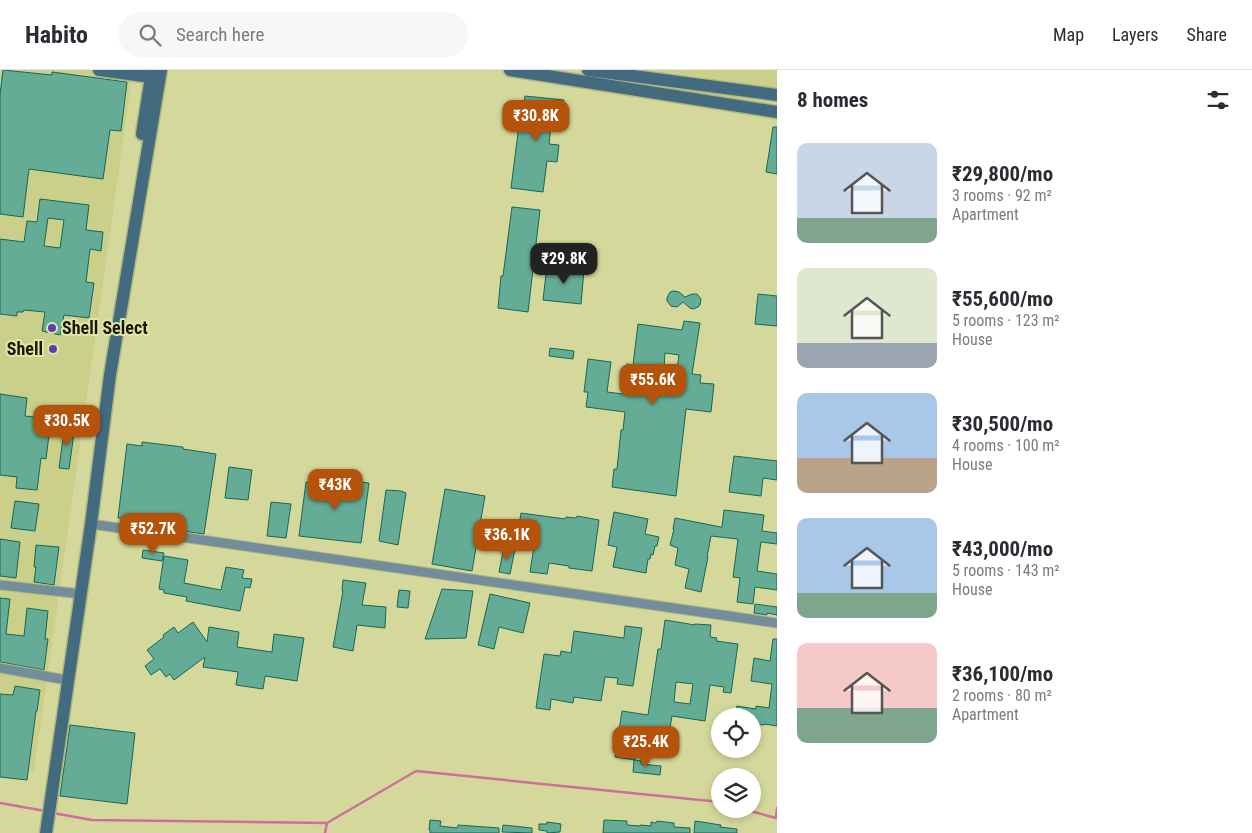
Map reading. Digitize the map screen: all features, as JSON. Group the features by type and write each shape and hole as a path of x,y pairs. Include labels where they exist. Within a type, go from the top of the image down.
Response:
{"main road":[{"path":"48,792 69,680 104,369 154,72 99,70"},
{"path":"510,70 777,112"},
{"path":"550,70 777,103"},
{"path":"588,70 777,95"},
{"path":"43,828 73,593 86,524"}],"street":[{"path":"86,524 777,623"},
{"path":"0,585 73,593"},
{"path":"0,668 61,679"}],"shaded area":[{"path":"0,70 133,70 34,771 0,764"},
{"path":"656,70 777,70 777,88"}],"building":[{"path":"3,70 52,75 52,72 127,82 121,131 110,130 103,179 29,169 23,217 0,214 0,95"},
{"path":"525,96 564,100 561,127 551,126 549,144 559,145 557,162 547,161 543,192 511,188 519,125 521,125"},
{"path":"773,127 777,127 777,174 766,172"},
{"path":"40,199 89,205 86,230 103,232 101,251 90,249 86,282 94,283 89,318 64,315 60,335 42,331 45,312 24,310 23,312 17,312 17,316 0,314 0,239 24,242 27,221 37,222","holes":["48,218 64,220 60,248 44,246"]},
{"path":"512,207 540,210 528,312 498,308"},
{"path":"547,266 584,270 581,304 543,300"},
{"path":"670,292 679,292 685,297 697,294 701,299 700,305 693,309 683,302 677,307 671,306 667,298"},
{"path":"758,294 777,296 777,326 755,324"},
{"path":"684,321 700,323 692,374 701,375 700,383 714,384 711,412 686,409 676,496 612,487 614,469 617,469 625,412 586,407 588,392 584,392 588,359 611,362 607,392 623,394 627,364 633,365 638,324 682,330","holes":["665,353 679,355 677,369 664,368"]},
{"path":"550,348 574,351 573,359 549,356"},
{"path":"0,394 27,398 25,416 51,419 46,459 41,458 37,490 16,488 17,477 0,475"},
{"path":"65,424 75,426 69,469 59,468"},
{"path":"142,442 183,447 183,449 216,454 204,534 132,524 133,519 118,518 127,444 142,446"},
{"path":"734,456 777,461 777,480 763,478 761,496 729,492"},
{"path":"229,467 252,470 248,500 225,498"},
{"path":"336,479 369,483 361,543 299,536 306,482 335,486"},
{"path":"445,489 485,496 472,571 432,564"},
{"path":"386,490 406,493 398,545 379,541"},
{"path":"15,501 39,504 35,531 11,528"},
{"path":"271,502 291,504 286,538 267,536"},
{"path":"724,510 764,515 762,531 777,533 777,544 761,542 757,571 777,574 777,590 755,587 753,604 737,602 740,578 733,577 738,539 711,536 701,592 685,588 689,569 675,565 678,548 670,545 675,518 722,527"},
{"path":"614,512 648,519 645,534 659,537 653,555 651,554 650,559 648,559 646,573 613,567 617,547 608,545"},
{"path":"521,513 565,519 566,517 576,518 577,516 599,520 592,571 549,563 547,574 530,572 535,540 517,537"},
{"path":"0,539 20,542 16,578 0,576"},
{"path":"36,545 59,547 54,585 34,582"},
{"path":"504,547 515,549 510,574 499,572"},
{"path":"143,550 164,553 162,561 142,558"},
{"path":"164,556 188,560 184,583 221,590 226,567 244,570 242,578 252,579 250,588 245,587 240,611 186,601 187,597 164,593 164,590 159,589"},
{"path":"343,580 366,583 362,605 386,607 385,628 357,625 353,651 333,647 343,591"},
{"path":"442,589 473,591 466,638 425,639"},
{"path":"399,590 410,591 408,608 397,607"},
{"path":"490,594 530,603 523,633 499,627 494,649 478,645"},
{"path":"0,598 10,599 6,634 24,636 27,608 48,611 45,639 48,639 44,670 0,662"},
{"path":"755,604 777,607 777,615 754,613"},
{"path":"665,620 695,625 711,625 710,637 717,638 716,641 738,644 731,693 723,692 724,687 710,685 705,721 672,716 667,746 652,744 654,730 639,728 635,760 615,757 622,711 648,715 658,649 661,649","holes":["676,682 693,684 690,704 674,702"]},
{"path":"193,622 207,642 209,627 239,632 237,647 272,652 274,634 304,638 297,681 265,676 263,689 236,685 238,672 203,667 205,657 174,680 170,674 166,677 160,669 151,675 145,666 154,659 147,650 174,627 178,633"},
{"path":"625,626 642,628 633,686 617,684 618,678 605,677 601,701 574,697 573,703 551,699 550,710 536,708 544,654 560,656 561,651 571,653 574,631 624,638"},
{"path":"773,639 777,639 777,726 761,725 761,708 756,708 756,706 769,708 772,684 751,681 754,658 770,661"},
{"path":"15,686 40,690 27,780 0,777 0,694 13,695"},
{"path":"70,725 135,733 127,804 60,796"},
{"path":"634,760 641,761 641,764 661,766 660,775 633,772"},
{"path":"430,820 441,821 440,826 457,828 458,825 499,828 499,833 430,833"},
{"path":"604,820 627,821 627,825 640,826 651,826 651,822 656,823 657,821 674,823 674,827 690,828 690,833 603,833"},
{"path":"695,821 737,829 737,833 694,833"},
{"path":"547,822 561,824 560,832 547,833 547,831 539,830 539,824 547,824"},
{"path":"503,825 532,828 532,833 502,832"}],"waterway":[{"path":"53,813 92,820 327,823 416,771 711,801"},
{"path":"0,803 45,811"},
{"path":"761,814 776,818 777,808"},
{"path":"325,833 327,823"}],"place":[{"name":"Shell Select","path":"52,328"},
{"name":"Shell","path":"53,349"}]}
